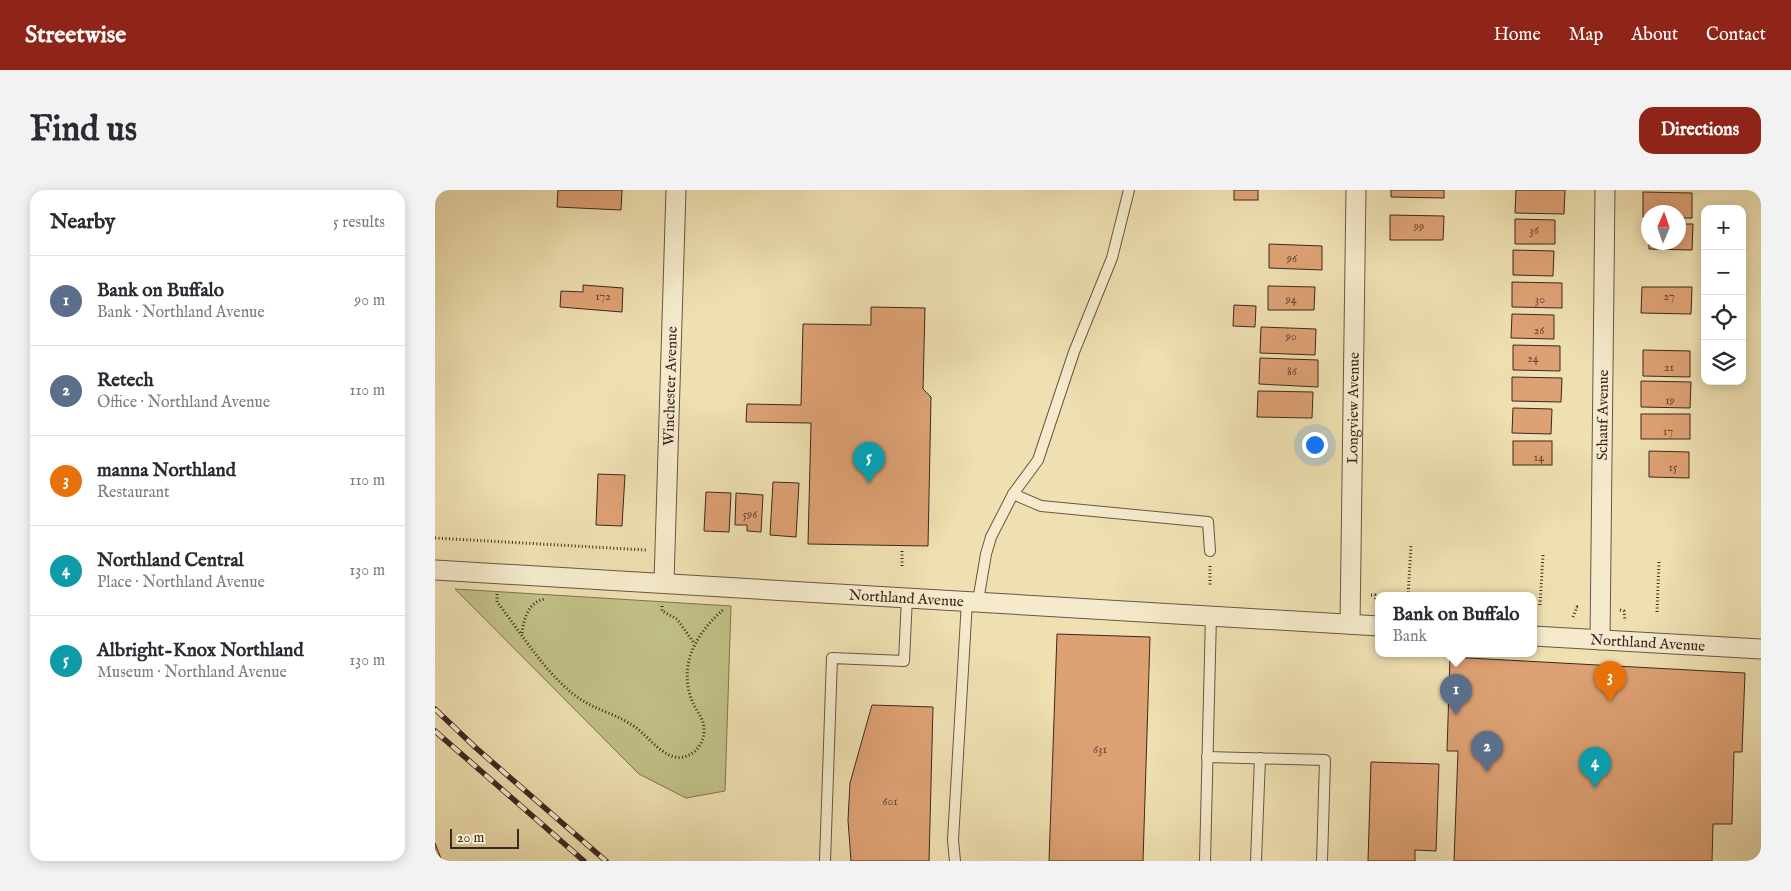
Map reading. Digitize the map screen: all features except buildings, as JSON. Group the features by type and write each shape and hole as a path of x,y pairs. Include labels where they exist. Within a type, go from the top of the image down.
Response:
{"street":[{"name":"Winchester Avenue","path":"664,582 676,190"},
{"name":"Longview Avenue","path":"1351,624 1356,190"},
{"name":"Schauf Avenue","path":"1600,640 1605,190"},
{"name":"Northland Avenue","path":"435,570 664,582 1375,626"},
{"name":"Northland Avenue","path":"1537,636 1761,649"}],"lane":[{"path":"955,861 953,840 973,601 985,554 1013,494 1038,460 1074,352 1112,258 1129,190"},
{"path":"1013,494 1041,506 1208,522 1210,551"},
{"path":"825,861 832,658 904,661 907,597"},
{"path":"1205,861 1211,615"},
{"path":"1207,757 1325,760 1322,861"},
{"path":"1256,861 1260,758"}],"path":[{"path":"435,538 649,550"},
{"path":"1408,592 1411,546"},
{"path":"902,549 902,566"},
{"path":"1540,605 1543,555"},
{"path":"1657,612 1659,562"},
{"path":"497,590 497,602 522,634 525,643 560,684 597,709 634,727 661,752 676,757 690,754 700,745 703,738 703,723 693,702 688,680 689,659 694,643 705,626 724,610"},
{"path":"522,634 527,612 534,603 544,599"},
{"path":"662,606 662,611 677,619 694,643"}],"shaded area":[{"path":"455,589 731,606 725,791 686,798 639,774"}],"railway":[{"path":"435,709 476,748 606,861"},
{"path":"435,731 584,861"}],"place":[{"name":"Albright-Knox Northland","path":"869,483"},
{"name":"manna Northland","path":"1610,702"},
{"name":"Bank on Buffalo","path":"1456,715"},
{"name":"Retech","path":"1487,772"},
{"name":"Northland Central","path":"1595,788"}]}
